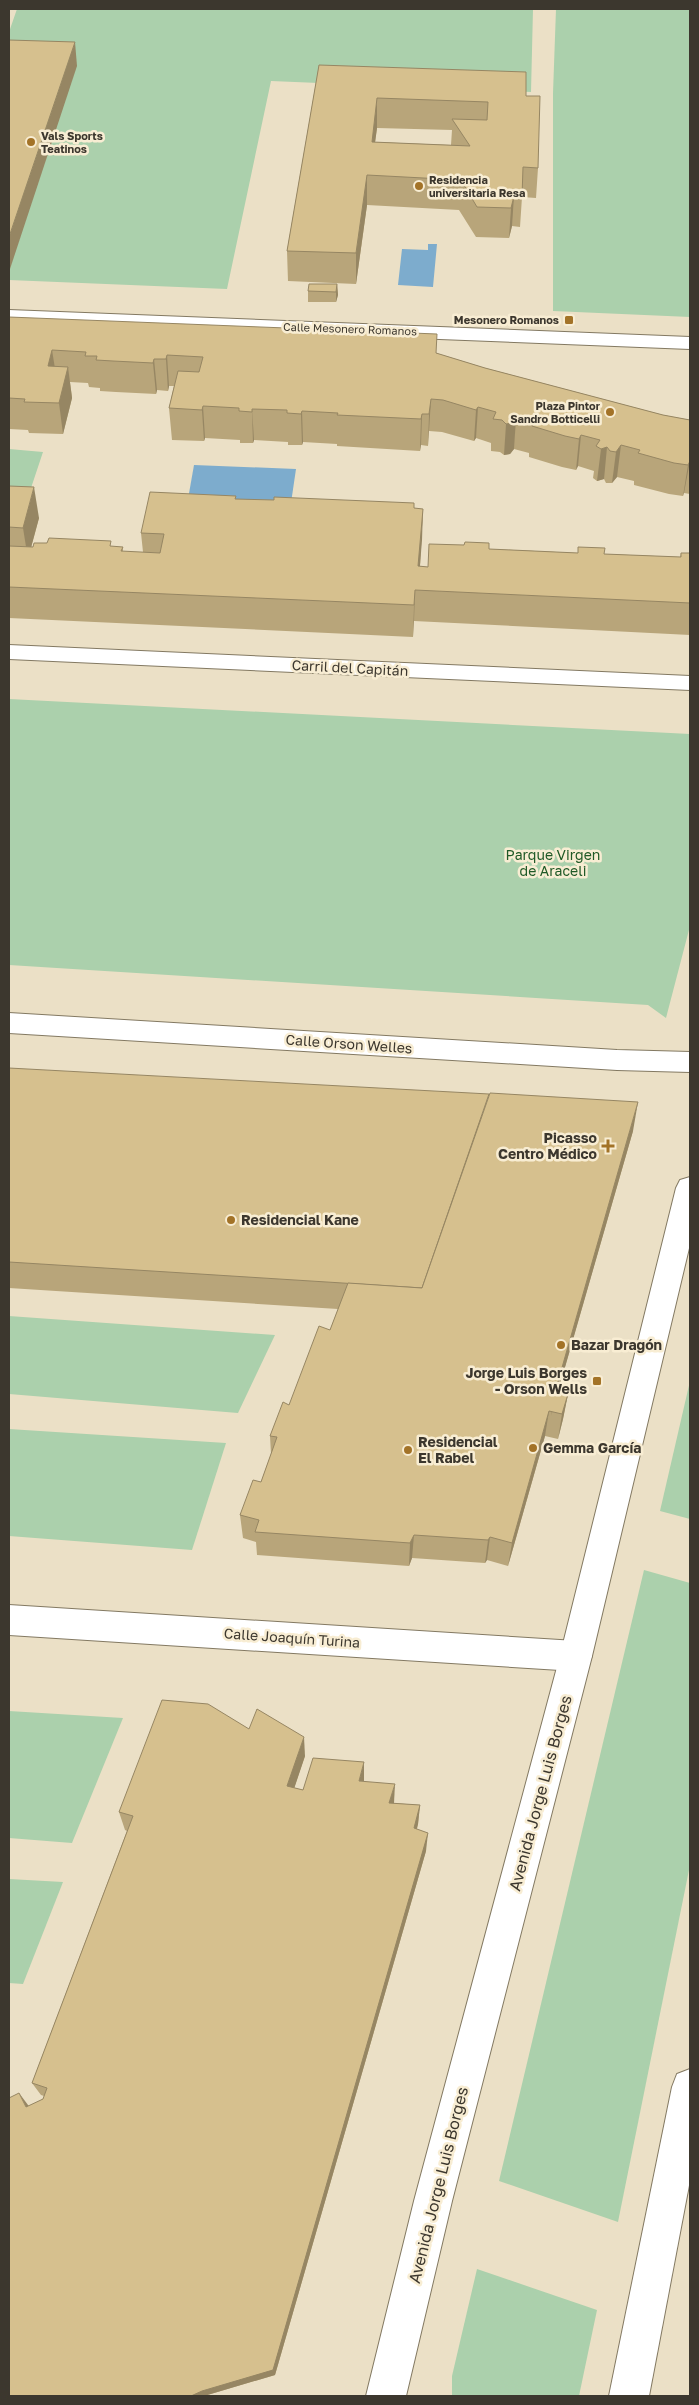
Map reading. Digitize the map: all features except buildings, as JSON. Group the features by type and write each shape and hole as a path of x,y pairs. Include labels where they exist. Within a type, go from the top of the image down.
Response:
{"street":[{"name":"Calle Mesonero Romanos","path":"9,316 690,343"},
{"name":"Carril del Capitán","path":"9,652 690,683"},
{"name":"Calle Orson Welles","path":"9,1023 617,1060 690,1062"},
{"name":"Avenida Jorge Luis Borges","path":"386,2396 433,2201 576,1656 690,1188"},
{"name":"Calle Joaquín Turina","path":"9,1620 576,1656"},
{"path":"629,2396 690,2087"}],"green space":[{"path":"17,9 533,9 531,92 271,81 227,289 9,280 9,32"},
{"path":"556,9 690,9 690,317 553,311 553,93"},
{"path":"9,449 43,452 28,497 9,496"},
{"name":"Parque Virgen de Araceli","path":"9,699 690,734 690,926 666,1018 648,1005 9,965"},
{"path":"9,1316 275,1335 238,1413 9,1394"},
{"path":"690,1381 690,1519 660,1511"},
{"path":"9,1429 226,1443 192,1550 9,1536"},
{"path":"644,1570 690,1583 690,1865 618,2222 499,2181"},
{"path":"9,1711 123,1718 72,1843 9,1838"},
{"path":"9,1879 63,1882 23,1984 9,1983"},
{"path":"477,2269 597,2310 579,2396 452,2396 452,2376"}],"water":[{"path":"428,244 437,244 433,287 398,285 402,249 428,250"},
{"path":"194,465 296,469 291,503 188,499"}],"place":[{"name":"Vals Sports Teatinos","path":"31,142"},
{"name":"Residencia universitaria Resa","path":"419,186"},
{"name":"Mesonero Romanos","path":"569,320"},
{"name":"Plaza Pintor Sandro Botticelli","path":"610,412"},
{"name":"Picasso Centro Médico","path":"608,1146"},
{"name":"Residencial Kane","path":"231,1220"},
{"name":"Bazar Dragón","path":"561,1345"},
{"name":"Jorge Luis Borges - Orson Wells","path":"597,1381"},
{"name":"Gemma García","path":"533,1448"},
{"name":"Residencial El Rabel","path":"408,1450"}]}
